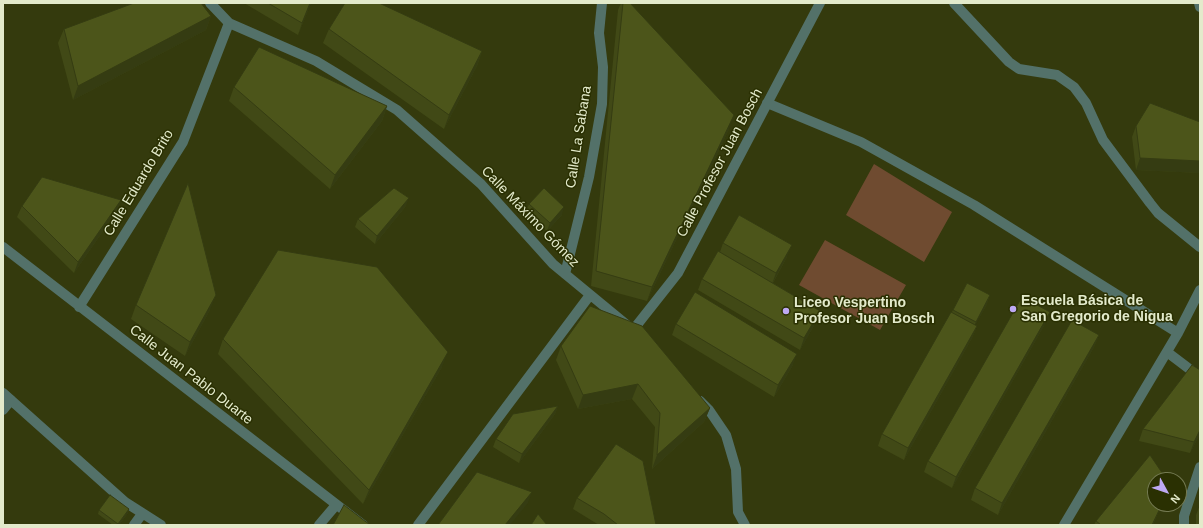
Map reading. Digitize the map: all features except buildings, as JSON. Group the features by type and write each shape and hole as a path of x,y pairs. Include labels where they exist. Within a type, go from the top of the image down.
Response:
{"street":[{"name":"Calle Máximo Gómez","path":"210,3 229,23 316,61 397,110 481,184 553,264 636,332"},
{"name":"Calle La Sabana","path":"565,274 589,177 602,104 602,67 599,33 602,3"},
{"name":"Calle Profesor Juan Bosch","path":"636,332 678,273 820,3"},
{"path":"954,3 1009,62 1019,69 1058,75 1074,87 1086,103 1103,140 1154,208 1158,213 1200,247"},
{"path":"1199,3 1200,7"},
{"name":"Calle Eduardo Brito","path":"79,307 183,142 229,23"},
{"path":"768,103 861,142 974,205 1178,333"},
{"name":"Calle Juan Pablo Duarte","path":"3,246 79,307 362,525"},
{"path":"1064,525 1178,333 1200,290"},
{"path":"418,525 590,295"},
{"path":"1167,352 1200,378"},
{"path":"3,393 125,502 161,525"},
{"path":"693,393 709,410 726,435 736,469 738,512 745,525"},
{"path":"3,410 10,400"},
{"path":"1184,525 1184,516 1200,467"},
{"path":"319,525 336,504"},
{"path":"134,525 142,514"}],"shaded area":[{"path":"874,164 952,212 924,262 846,215"},
{"path":"825,240 906,285 880,330 799,285"}],"place":[{"name":"Escuela Básica de San Gregorio de Nigua","path":"1013,309"},
{"name":"Liceo Vespertino Profesor Juan Bosch","path":"786,311"}]}
